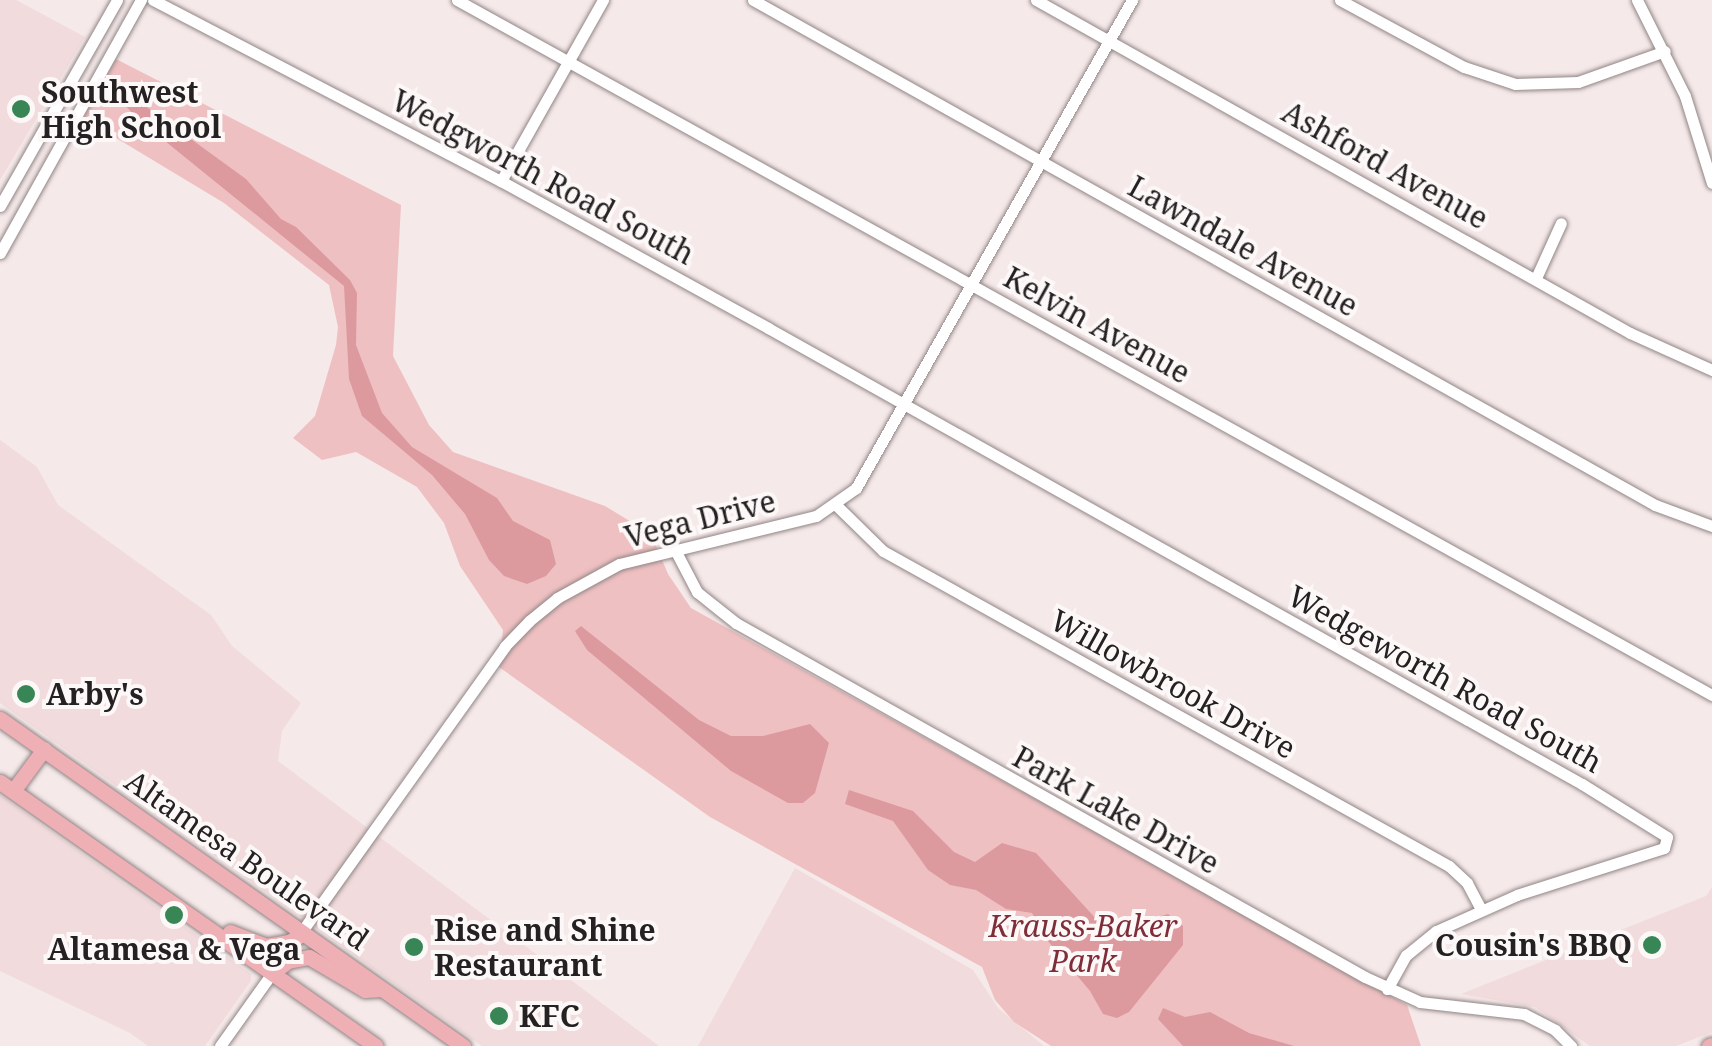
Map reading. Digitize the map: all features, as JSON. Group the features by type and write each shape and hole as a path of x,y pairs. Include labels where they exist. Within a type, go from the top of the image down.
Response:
{"main road":[{"name":"Altamesa Boulevard","path":"0,719 463,1046"},
{"path":"44,749 6,787 375,1046"},
{"path":"182,910 212,920 255,946 289,942 302,934"},
{"path":"272,972 288,961 309,957 364,990 382,989"}],"street":[{"path":"0,206 117,0"},
{"path":"128,22 131,0"},
{"path":"0,253 141,0"},
{"name":"Wedgworth Road South","path":"153,0 501,180 904,406"},
{"name":"Kelvin Avenue","path":"457,0 1712,695"},
{"path":"501,180 604,0"},
{"name":"Lawndale Avenue","path":"754,0 1638,496 1712,526"},
{"name":"Ashford Avenue","path":"1036,0 1630,333 1712,370"},
{"name":"Vega Drive","path":"220,1046 505,646 529,621 597,574 674,548 787,524 836,504 862,478 1132,0"},
{"path":"1340,0 1464,67 1515,84 1578,82 1665,51"},
{"path":"1638,0 1697,127 1712,183"},
{"path":"1536,278 1561,223"},
{"name":"Wedgeworth Road South","path":"904,406 1582,784 1667,836 1664,848 1480,910 1414,946 1387,989"},
{"name":"Willowbrook Drive","path":"836,504 883,551 1449,866 1468,883 1480,910"},
{"name":"Park Lake Drive","path":"674,548 697,592 736,623 1387,989 1420,1002 1524,1014 1554,1030 1571,1046"}],"shaded area":[{"name":"Southwest High School","path":"0,0 16,0 85,37 0,180"},
{"path":"118,86 246,179 281,219 296,227 350,280 357,293 356,345 382,413 412,447 497,498 513,521 550,540 556,564 546,576 527,584 504,576 489,560 465,514 432,475 362,416 349,379 344,286 139,120 112,92"},
{"path":"0,440 37,467 58,505 211,615 232,646 301,703 282,731 278,761 659,1046 482,1046 0,703"},
{"path":"581,626 699,720 731,736 763,736 810,724 829,743 815,793 803,803 788,803 731,771 587,650 575,631"},
{"path":"849,790 913,811 954,852 975,862 1002,843 1036,853 1108,932 1168,914 1183,926 1183,945 1129,1012 1117,1018 1103,1014 1090,991 1047,940 1032,913 1006,909 976,890 950,885 928,870 893,821 845,804"},
{"path":"0,795 251,974 251,981 205,1046 148,1046 130,1033 0,971"},
{"path":"795,868 973,970 998,1008 1044,1046 698,1046"},
{"path":"1712,887 1712,1032 1676,1046 1590,1046 1535,1007 1461,994 1706,896"},
{"path":"1163,1008 1185,1017 1210,1012 1249,1033 1294,1046 1183,1046 1158,1019"}],"green space":[{"name":"Krauss-Baker Park","path":"116,59 401,205 393,356 429,425 453,452 605,506 651,534 668,574 691,608 1407,1005 1421,1046 1051,1046 1014,1022 995,1000 982,967 710,817 499,667 503,630 460,566 444,523 417,487 356,452 322,460 293,438 315,416 336,345 338,327 329,285 224,203 83,118"}],"place":[{"name":"Southwest High School","path":"21,109"},
{"name":"Arby's","path":"26,694"},
{"name":"Altamesa & Vega","path":"174,915"},
{"name":"Cousin's BBQ","path":"1652,945"},
{"name":"Rise and Shine Restaurant","path":"414,947"},
{"name":"KFC","path":"499,1016"}]}
